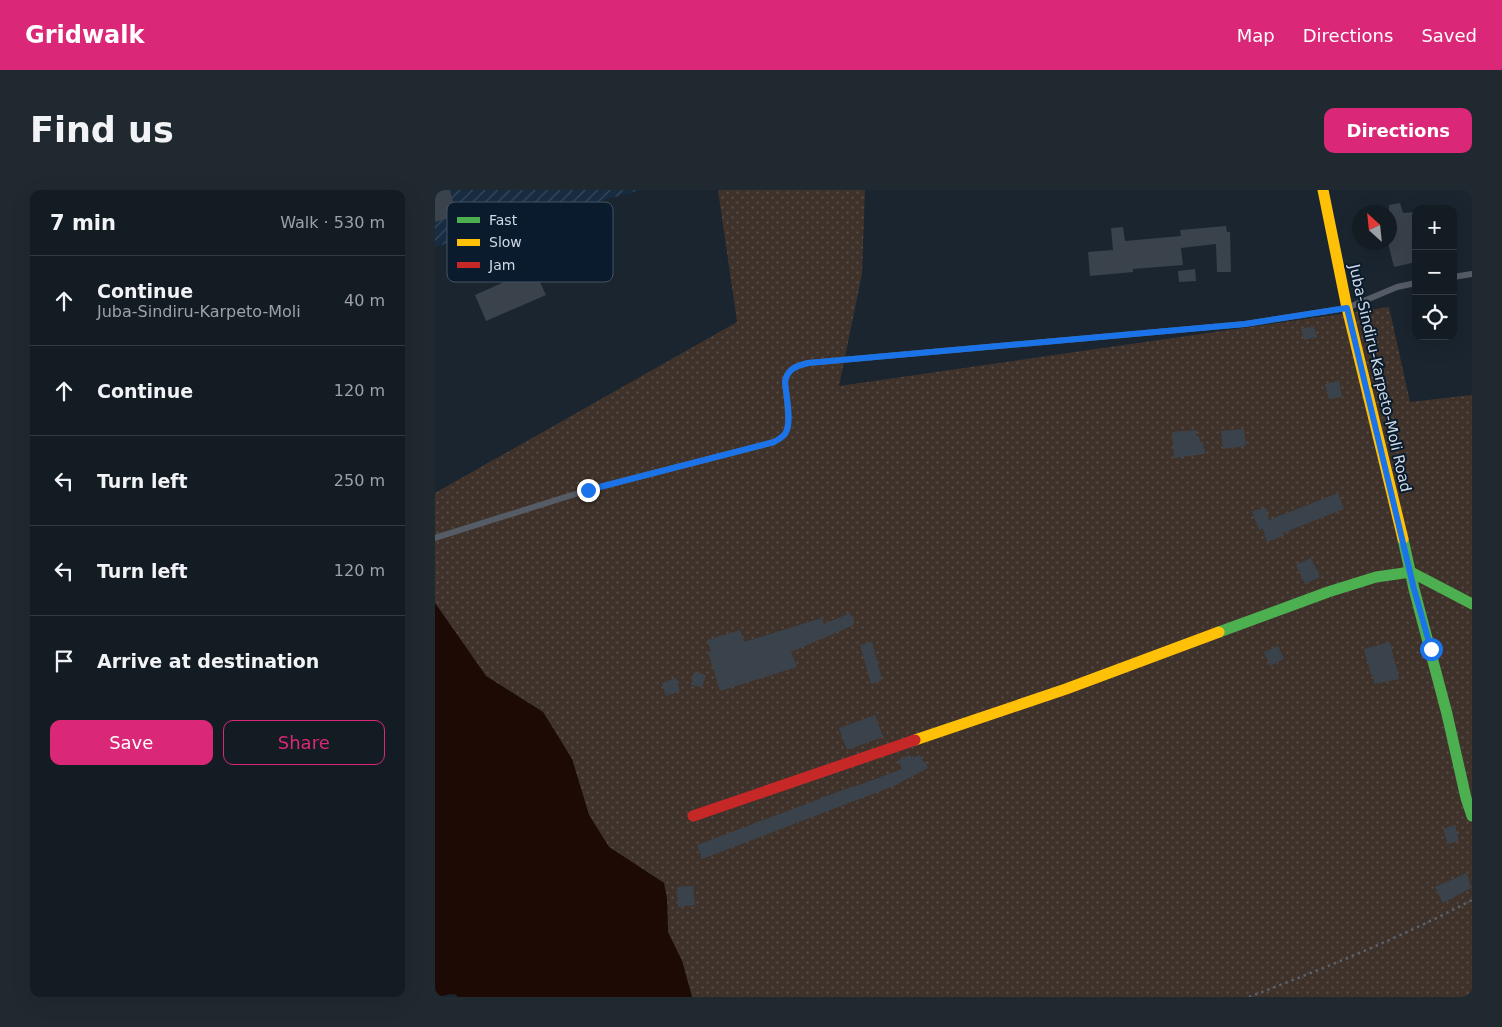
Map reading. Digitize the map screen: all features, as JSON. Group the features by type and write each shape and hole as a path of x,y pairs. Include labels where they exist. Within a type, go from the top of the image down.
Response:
{"street":[{"name":"Juba-Sindiru-Karpeto-Moli Road","path":"1323,190 1347,308 1414,589 1431,649 1466,798 1472,816"},
{"path":"693,816 1066,689 1375,576 1411,572 1472,604"}],"lane":[{"path":"1457,276 1472,274"},
{"path":"435,538 588,490 774,442 782,438 787,431 786,375 797,366 808,363 1245,324 1347,308 1397,286 1412,284"}],"path":[{"path":"1249,997 1360,954 1430,922 1472,900"}],"shaded area":[{"path":"435,190 640,190 597,202 447,202 447,244 435,247"},
{"path":"718,190 865,190 862,274 839,386 1389,307 1410,402 1472,395 1472,997 692,997 682,961 668,932 667,899 664,883 609,847 589,815 572,759 543,712 486,676 435,603 435,493 737,322"},
{"path":"435,603 486,676 543,712 572,759 589,815 609,847 664,883 667,899 668,932 682,961 692,997 458,997 455,994 449,994 435,997"}],"building":[{"path":"435,190 450,190 453,202 447,202 447,219 435,222"},
{"path":"1400,203 1403,213 1412,212 1412,263 1394,267 1390,250 1397,250 1397,205 1389,205"},
{"path":"1226,226 1227,232 1230,232 1231,272 1217,272 1216,244 1181,248 1183,265 1133,269 1133,272 1090,276 1088,252 1113,250 1111,228 1123,227 1125,241 1181,236 1180,230"},
{"path":"1195,269 1196,281 1179,282 1178,271"},
{"path":"504,282 540,282 546,295 486,321 475,295"},
{"path":"1314,326 1317,337 1304,340 1301,329"},
{"path":"1339,381 1342,397 1329,399 1325,384"},
{"path":"1244,429 1246,446 1223,449 1221,431"},
{"path":"1196,430 1196,436 1199,436 1200,442 1203,442 1205,454 1174,458 1172,432"},
{"path":"1338,493 1344,509 1283,533 1284,536 1267,542 1263,529 1259,530 1252,511 1266,508 1269,520"},
{"path":"1311,558 1320,577 1305,584 1296,565"},
{"path":"850,613 854,625 791,652 797,667 720,691 708,652 711,651 707,640 740,630 744,642 822,618 824,624"},
{"path":"872,642 882,680 871,684 860,645"},
{"path":"1390,642 1399,679 1374,684 1373,675 1371,675 1364,649"},
{"path":"1278,646 1284,659 1270,666 1264,652"},
{"path":"694,672 706,675 702,687 691,685"},
{"path":"676,678 680,691 666,696 662,683"},
{"path":"875,715 883,737 847,750 839,728"},
{"path":"910,755 912,758 920,755 928,768 899,784 702,859 697,845 902,769 898,760"},
{"path":"1455,825 1459,841 1448,844 1443,829"},
{"path":"1467,873 1471,888 1443,903 1435,887"},
{"path":"693,886 695,905 678,907 677,887"}],"traffic: fast":[{"path":"1403,539 1472,816"},
{"path":"1219,632 1328,592 1376,577 1411,572 1472,604"}],"traffic: slow":[{"path":"1323,190 1347,308 1403,539"},
{"path":"915,740 1066,689 1219,632"}],"traffic: jam":[{"path":"693,816 915,740"}],"route":[{"path":"588,490 752,449 782,438 787,431 788,424 786,375 797,366 808,363 1245,324 1347,308 1414,589 1431,649"}]}
